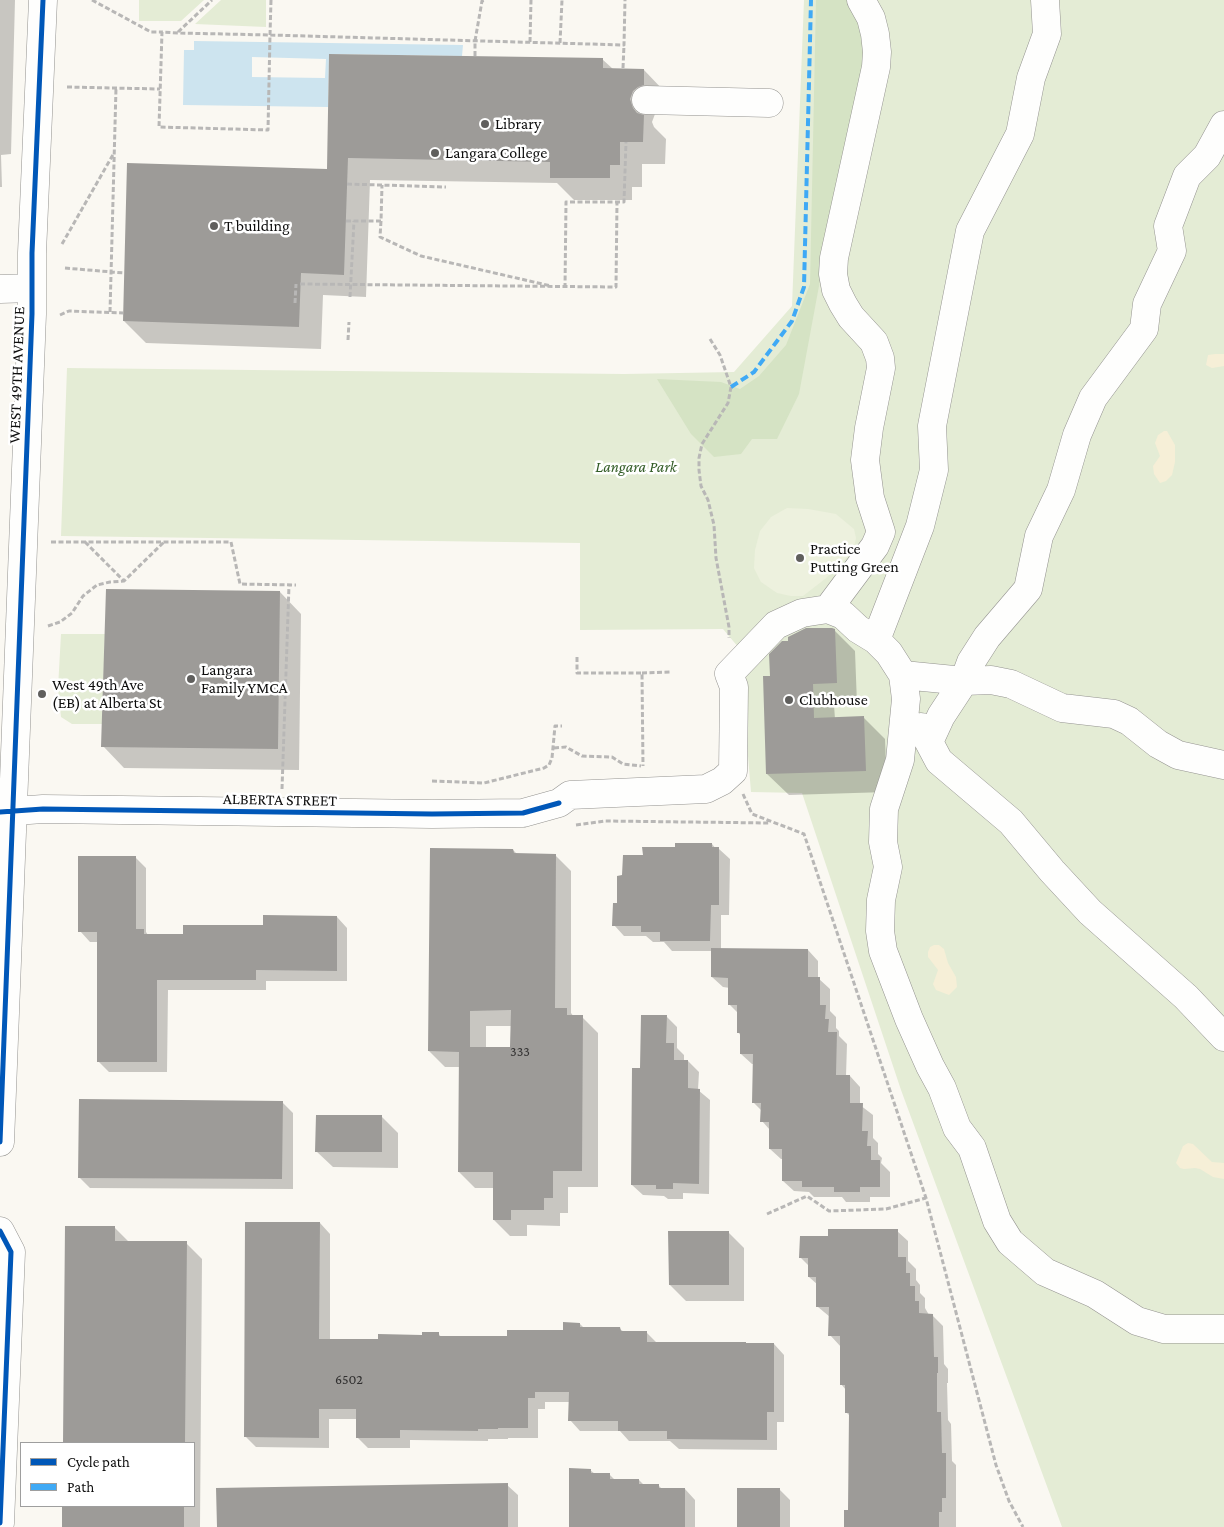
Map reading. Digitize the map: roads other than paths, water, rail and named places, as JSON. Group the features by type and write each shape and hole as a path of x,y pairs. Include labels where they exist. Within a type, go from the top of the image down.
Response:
{"street":[{"name":"WEST 49TH AVENUE","path":"0,1142 6,812 44,0"},
{"path":"861,0 871,18 876,34 876,67 834,258 833,274 836,290 843,304 851,317 874,342 880,358 881,368 869,428 865,460 869,491 880,532 875,546 828,609 843,615 858,629 876,640 889,653 939,761 1011,822 1052,871 1090,912 1186,997 1224,1036"},
{"path":"876,640 920,526 934,470 932,426 970,231 1020,134 1031,78 1047,34 1045,0"},
{"path":"646,100 769,103"},
{"path":"929,742 941,716 964,681 971,662 987,637 1028,589 1039,536 1061,490 1077,436 1093,398 1144,329 1146,304 1172,251 1168,226 1180,193 1187,176 1207,156 1224,125"},
{"path":"0,288 32,288"},
{"name":"ALBERTA STREET","path":"6,812 43,809 412,814 523,813 559,803 570,795 706,789 722,781 733,771 734,687 729,674 776,625 802,613 828,609"},
{"path":"904,687 991,680 1011,684 1062,708 1114,714 1128,720 1158,744 1178,755 1224,764"},
{"path":"904,687 900,760 884,809 883,842 888,867 881,900 880,931 883,951 909,1019 942,1088 958,1128 972,1148 997,1221 1010,1242 1045,1272 1095,1294 1137,1321 1164,1329 1224,1329"},
{"path":"0,1231 11,1252 0,1523"}],"water":[{"path":"194,41 463,45 462,56 329,54 328,107 183,105 184,50 194,50","holes":["252,57 326,59 325,78 252,77"]}],"place":[{"name":"Library","path":"485,124"},
{"name":"Langara College","path":"435,153"},
{"name":"T building","path":"214,226"},
{"name":"Practice Putting Green","path":"800,558"},
{"name":"Langara Family YMCA","path":"191,679"},
{"name":"West 49th Ave (EB) at Alberta St","path":"42,694"},
{"name":"Clubhouse","path":"789,700"}],"park label":[{"name":"Langara Park","path":"636,467"}]}
